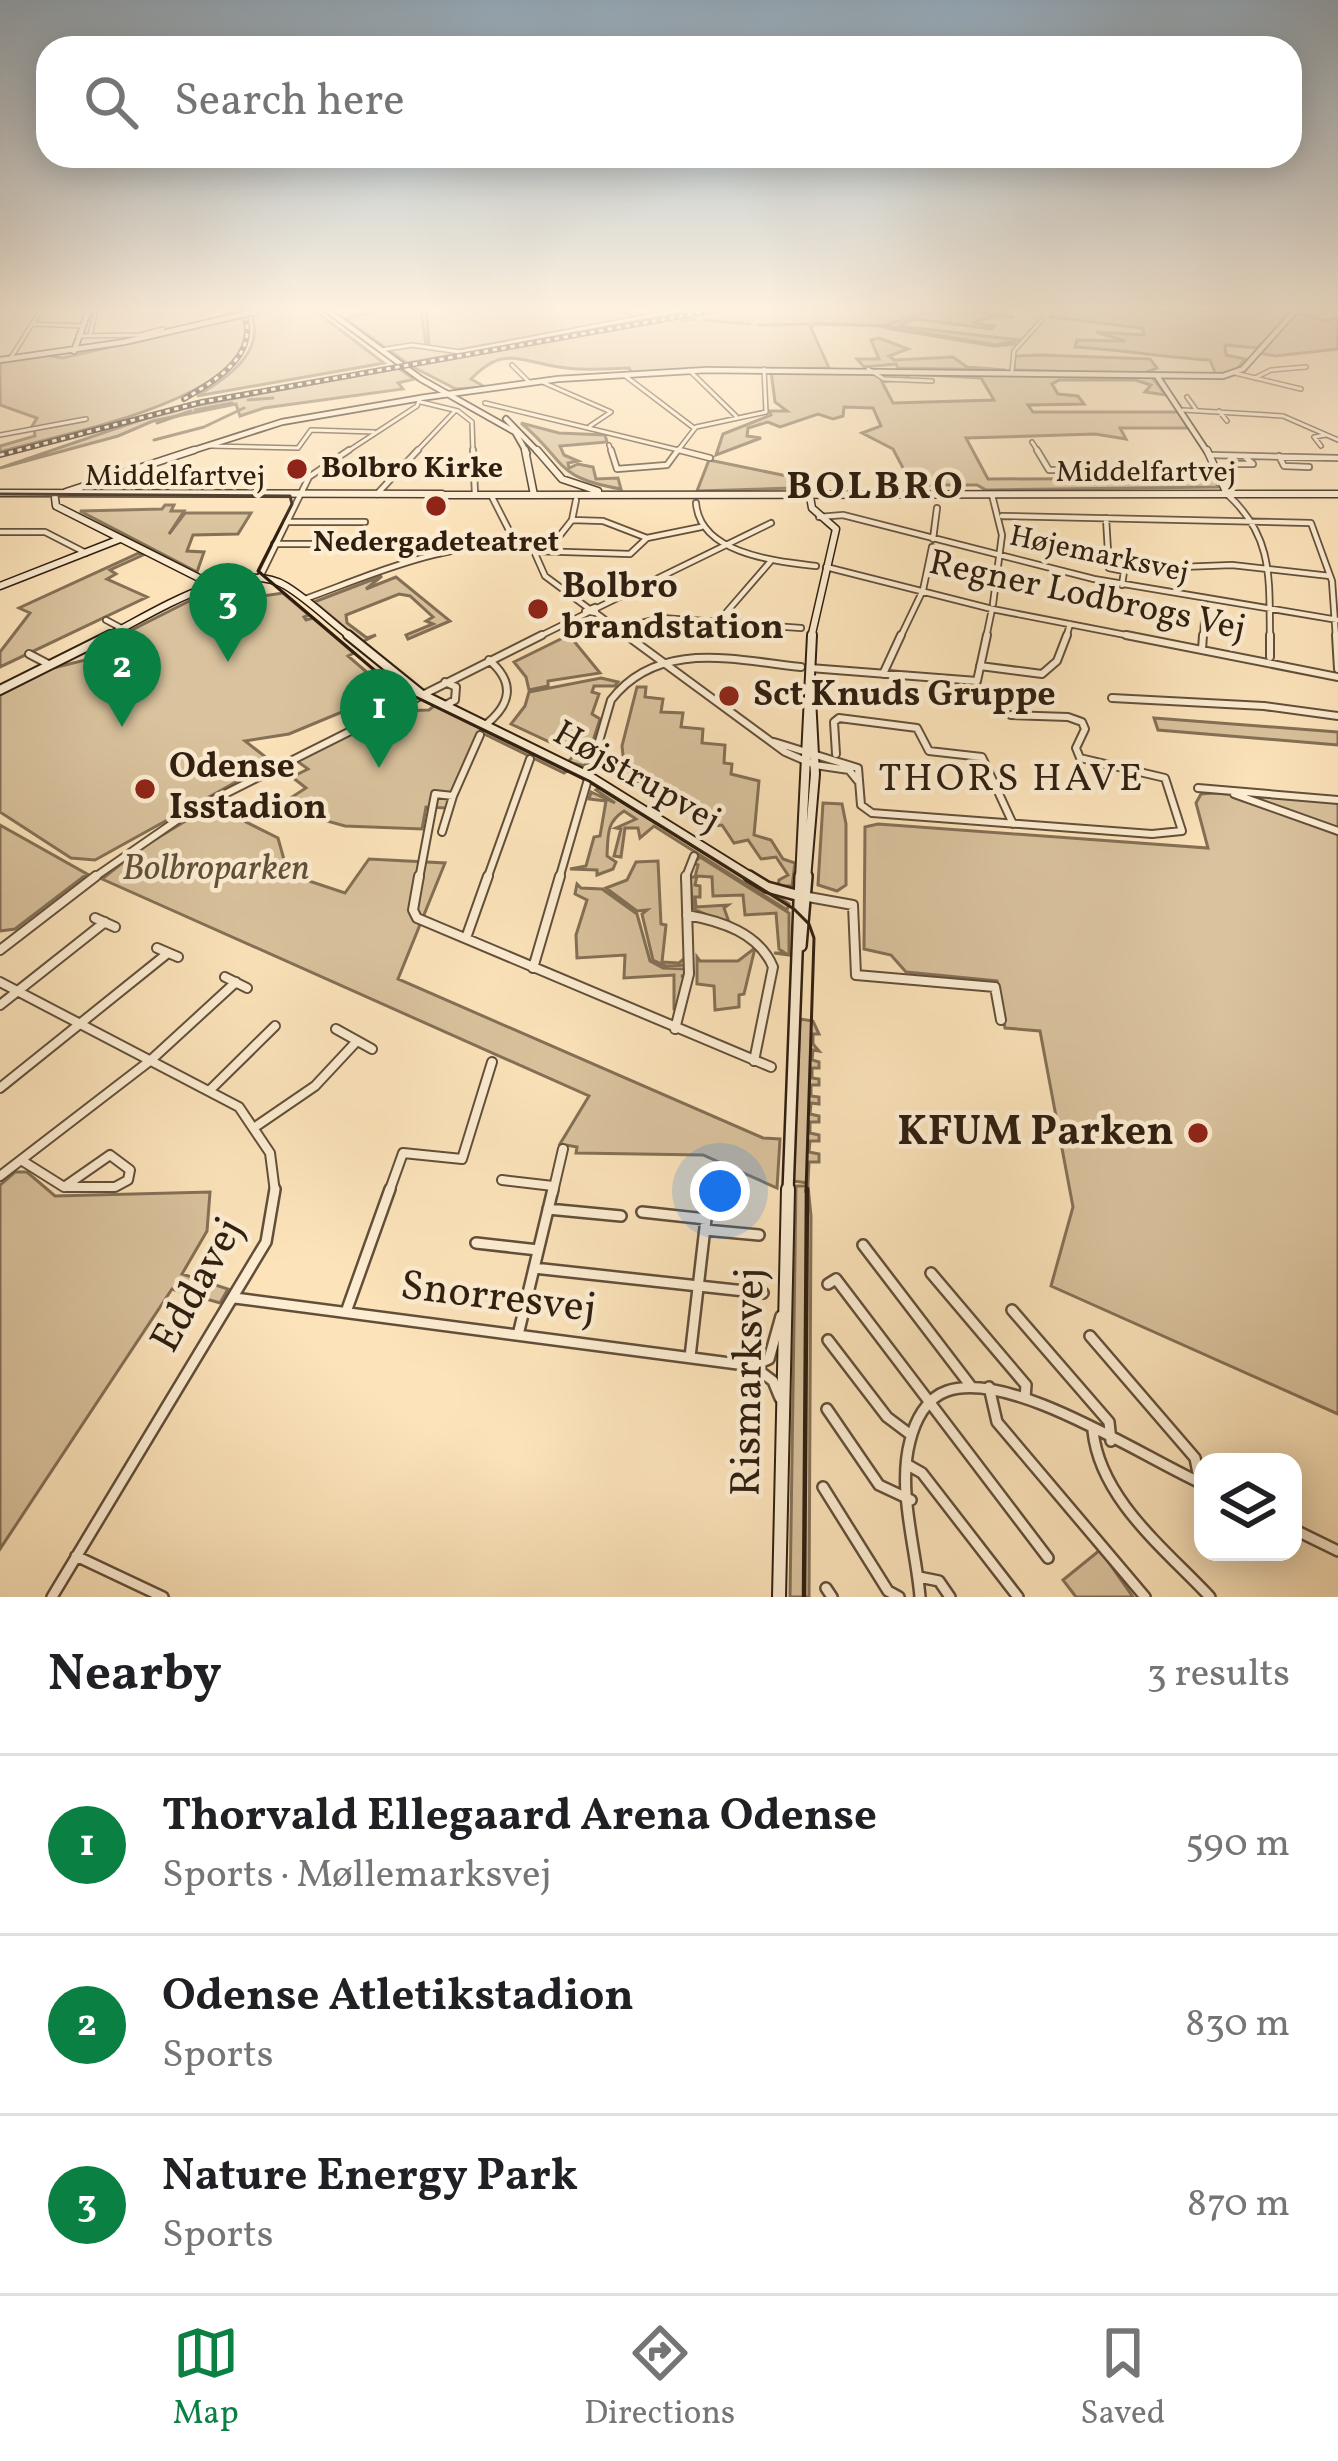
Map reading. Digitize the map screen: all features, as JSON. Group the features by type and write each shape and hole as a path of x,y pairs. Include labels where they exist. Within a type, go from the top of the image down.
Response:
{"street":[{"path":"432,385 483,404 710,458"},
{"path":"436,385 515,432 527,454 535,495"},
{"path":"452,393 512,385"},
{"path":"548,385 611,412 590,426"},
{"path":"638,385 694,428"},
{"path":"704,385 736,416"},
{"path":"609,445 617,469 664,466 694,428 765,413 764,385"},
{"path":"1164,385 1211,455 1227,494 1252,518 1269,568 1270,657"},
{"path":"1279,385 1301,389"},
{"path":"212,585 54,503 60,496 207,444 306,416 494,387"},
{"path":"1186,398 1197,411"},
{"path":"420,400 458,411 474,428 475,494"},
{"path":"0,690 212,585 260,578 299,495 317,470 420,400"},
{"path":"483,404 522,431 545,465 571,485 655,495"},
{"path":"1228,406 1256,413"},
{"path":"1183,410 1283,416"},
{"path":"1270,410 1338,440"},
{"path":"375,495 458,411"},
{"path":"1219,411 1227,421"},
{"path":"1248,412 1265,418"},
{"path":"0,435 86,419"},
{"path":"207,444 298,448 311,430 376,432"},
{"path":"1322,446 1314,437 1330,435"},
{"path":"1032,442 1049,470 1218,470"},
{"path":"1211,455 1338,458"},
{"path":"1238,464 1252,464 1244,456"},
{"path":"1280,457 1284,466 1309,467"},
{"path":"707,496 805,494 803,477"},
{"name":"Middelfartvej","path":"681,494 955,494"},
{"name":"Rismarksvej","path":"779,1597 784,1307 810,760 805,667 821,566 831,544 831,529 805,494"},
{"path":"533,968 611,700 623,682 660,660 977,681 1003,557 1002,516 992,494"},
{"name":"Middelfartvej","path":"1,496 1338,494"},
{"name":"Middelfartvej","path":"437,495 491,495"},
{"path":"491,495 515,544"},
{"path":"549,549 572,520 576,500"},
{"path":"572,520 603,521 647,538 701,527 696,502"},
{"path":"883,674 923,590 937,508"},
{"path":"1002,516 1252,518 1311,523 1330,576 1338,673"},
{"name":"Højemarksvej","path":"825,518 855,519 932,543 1122,585 1336,620"},
{"path":"1106,518 1108,568 1211,565 1330,576"},
{"path":"286,522 365,522"},
{"path":"0,950 167,825 771,523"},
{"name":"Regner Lodbrogs Vej","path":"701,527 771,560 821,566 1070,624 1338,673"},
{"path":"0,532 45,532 84,552"},
{"path":"0,585 119,538"},
{"path":"303,600 432,556 515,544 534,551 631,554 647,538"},
{"path":"274,544 330,544"},
{"path":"534,551 545,576 587,611"},
{"path":"718,622 771,560"},
{"path":"1122,585 1124,571"},
{"name":"Højstrupvej","path":"260,578 288,588 421,694 482,730 590,777 767,887 803,896"},
{"path":"150,600 166,608"},
{"path":"1202,650 1205,604"},
{"path":"597,611 774,742 810,760 849,770 860,782 861,806 872,813 1178,834 1184,826 1169,786 1159,775 1080,758 1076,748 1085,729 1077,719 1011,715"},
{"path":"617,629 649,618 801,628"},
{"path":"106,620 123,629"},
{"path":"980,666 1026,673 1053,671 1070,624"},
{"path":"29,654 50,665"},
{"path":"442,832 482,730 504,708 510,689 503,671 489,660"},
{"path":"444,706 455,700 456,688 445,682"},
{"name":"Rismarksvej","path":"803,896 813,803 806,723 809,685"},
{"path":"1112,698 1264,706 1338,716"},
{"path":"836,754 834,722 839,718 917,728 929,751 982,757 1013,824"},
{"path":"466,938 530,759"},
{"path":"1198,788 1338,800"},
{"path":"1226,790 1338,831"},
{"path":"453,796 435,794 413,910 422,921 771,1067"},
{"path":"675,1029 687,1004 691,976 685,871 694,856"},
{"path":"803,896 853,905 856,975 995,987 1001,1020"},
{"path":"688,915 717,922 752,940 771,957 754,1061"},
{"path":"95,918 116,927"},
{"path":"0,1005 105,922"},
{"path":"0,1088 173,955 158,948"},
{"path":"225,977 247,988"},
{"path":"0,982 210,1090 258,1125 315,1086 357,1041"},
{"path":"0,1176 152,1060 236,982"},
{"path":"210,1090 275,1026"},
{"path":"336,1030 372,1049"},
{"path":"346,1312 403,1153 462,1159 492,1063"},
{"name":"Eddavej","path":"52,1597 266,1242 278,1185 273,1156 258,1125"},
{"path":"518,1335 563,1149"},
{"path":"21,1160 64,1187 115,1187 128,1180 130,1170 110,1155 64,1187"},
{"path":"502,1180 553,1186"},
{"path":"548,1209 621,1216"},
{"path":"642,1212 706,1219 690,1357"},
{"path":"704,1230 759,1235"},
{"path":"476,1243 538,1250"},
{"path":"863,1246 970,1385"},
{"path":"534,1268 764,1293"},
{"path":"931,1274 1026,1385 1025,1398"},
{"path":"828,1284 836,1279 1048,1558"},
{"name":"Snorresvej","path":"235,1298 753,1366"},
{"path":"783,1409 773,1381 753,1366 769,1359 774,1350 784,1307"},
{"path":"1012,1310 1109,1422 1112,1441"},
{"path":"1090,1336 1194,1457"},
{"path":"828,1340 887,1417 911,1435"},
{"path":"920,1597 908,1465 911,1435 930,1403 946,1391 970,1385 1025,1398 1194,1480"},
{"path":"989,1387 997,1422 1145,1597"},
{"path":"827,1409 879,1484 911,1500"},
{"path":"1094,1431 1092,1446 1101,1474 1210,1597"},
{"path":"908,1465 922,1473 1018,1597"},
{"path":"823,1487 888,1591 899,1597"},
{"path":"1302,1533 1338,1551"},
{"path":"76,1556 163,1597"},
{"path":"919,1577 939,1582 950,1597"}],"green space":[{"path":"0,385 202,385 107,424 0,452 0,446 35,436 34,430 84,421 31,428 37,418 0,405"},
{"path":"214,385 262,385 197,396"},
{"path":"309,385 399,385 403,389 264,408 240,416 236,404 153,421 118,436 0,468 167,411"},
{"path":"447,385 485,387 456,389"},
{"path":"773,385 883,385 893,403 994,400 985,385 1052,385 1058,394 1078,396 1084,404 1028,405 1033,412 1178,412 1189,428 1120,428 1126,439 1095,434 966,438 988,479 1215,478 1218,487 986,490 977,485 912,485 893,449 862,433 881,426 873,408 844,407 843,416 833,419 818,414 780,427 768,422 748,428 747,436 761,438 716,455 723,434 771,415 769,411 787,411 775,402"},
{"path":"1158,385 1166,395 1145,392"},
{"path":"521,423 559,433 605,435 607,442 560,446 564,455 578,461 568,463 569,468 578,464 593,467 596,479 618,478 621,489 571,473"},
{"path":"709,460 792,477 792,488 697,491"},
{"path":"174,505 171,511 184,511 169,534 185,513 251,513 238,534 193,535 187,551 204,552 197,572 80,511 162,509"},
{"path":"143,555 110,570 116,574 107,579 147,597 0,667 0,652 30,613 19,608"},
{"path":"382,576 366,589 396,577 450,621 408,639 406,635 433,624 426,621 433,617 410,596 399,594 346,615 347,623 367,638 376,635 362,642 314,602"},
{"path":"209,591 236,600 283,593 309,615 306,620 313,618 354,653 348,656 390,692 289,734 245,741 272,762 95,860 71,858 0,812 0,695 53,668 102,656 126,633"},
{"path":"573,633 584,634 573,640 600,673 548,681 548,686 529,690 514,662"},
{"path":"601,678 618,682 594,686 592,692 599,694 592,714 600,719 585,766 568,762 575,754 511,724 529,692"},
{"path":"637,687 646,687 645,697 663,699 661,712 683,713 681,727 703,729 702,743 725,745 724,763 732,764 731,774 759,781 754,835 771,840 783,859 795,863 792,886 778,886 788,875 776,857 761,859 748,840 734,843 722,825 708,827 697,810 683,812 672,794 659,796 649,780 635,782 625,766 632,760 623,755 622,746"},
{"path":"435,705 570,769 564,773 480,732 446,808 426,807 422,829 345,826 323,820 292,797 306,788 292,777 308,769 297,761 394,711 429,710"},
{"path":"1154,718 1338,732 1338,745 1158,730"},
{"path":"601,786 789,904 787,910 654,826 640,838 638,828 625,828 621,857 614,856 621,829 616,828 636,819 624,811 614,819 608,835 607,856 616,862 613,869 597,875 597,870 570,869 586,866 594,837 600,836 606,801 589,799 591,792 615,803 596,790"},
{"path":"1201,794 1338,802 1338,1414 1051,1286 1073,1207 1040,1031 1005,1028 997,981 906,972 891,955 864,949 865,827 878,824 1208,848 1196,803"},
{"path":"823,803 842,804 846,824 846,885 837,891 818,885"},
{"name":"Bolbroparken","path":"212,805 278,838 288,874 345,893 369,859 445,863 398,979 763,1138 780,1139 777,1188 703,1155 576,1153 577,1147 560,1144 589,1096 102,879 141,848"},
{"path":"0,825 87,874 15,929 0,931"},
{"path":"700,857 789,913 789,955 774,953 785,953 779,949 776,913 745,915 743,895 713,896 712,877 697,876 700,897 695,897 696,907 728,905 724,908 730,925 693,909 690,877 695,877 698,865 693,863"},
{"path":"658,861 661,924 666,925 662,962 679,963 686,957 687,965 666,966 653,960 642,914 647,910 637,911 606,888 627,880 636,862"},
{"path":"577,884 602,889 637,914 650,961 663,968 687,969 681,976 686,977 679,1010 674,1009 674,975 624,978 625,955 577,958 576,935 587,900 575,894"},
{"path":"755,948 739,1007 715,1010 714,986 697,984 697,957 700,961 738,961"},
{"path":"800,1019 813,1021 819,1034 813,1034 819,1051 813,1050 812,1060 819,1062 819,1068 812,1068 812,1078 819,1079 819,1085 811,1085 811,1096 819,1097 819,1104 811,1103 810,1114 819,1116 819,1122 810,1122 810,1133 819,1135 819,1141 810,1141 809,1152 819,1154 819,1162 809,1162 808,1183 793,1181"},
{"path":"15,1172 27,1172 55,1196 210,1192 207,1231 182,1274 228,1289 220,1303 172,1289 0,1549 0,1185"},
{"path":"796,1186 808,1186 811,1216 809,1597 790,1597"},
{"path":"1100,1550 1133,1597 1076,1597 1063,1580"}],"waterway":[{"path":"248,400 273,398"},
{"path":"195,410 232,403"},
{"path":"206,426 244,408"},
{"path":"157,423 191,411"},
{"path":"154,440 204,427"}],"tram line":[{"path":"0,494 290,496 292,504 258,571 393,686 589,781 794,909 809,924 814,938 806,1192"},
{"path":"804,1597 807,1189"}],"railway":[{"path":"184,399 208,385"},
{"path":"0,455 202,402 300,385"}],"place":[{"name":"Bolbro Kirke","path":"297,469"},
{"name":"Nedergadeteatret","path":"436,506"},
{"name":"Bolbro brandstation","path":"538,609"},
{"name":"Nature Energy Park","path":"228,662"},
{"name":"Sct Knuds Gruppe","path":"729,696"},
{"name":"Odense Atletikstadion","path":"122,727"},
{"name":"Thorvald Ellegaard Arena Odense","path":"379,768"},
{"name":"Odense Isstadion","path":"145,789"},
{"name":"KFUM Parken","path":"1198,1133"}],"district":[{"name":"BOLBRO","path":"876,488"},
{"name":"THORS HAVE","path":"1012,780"}]}
